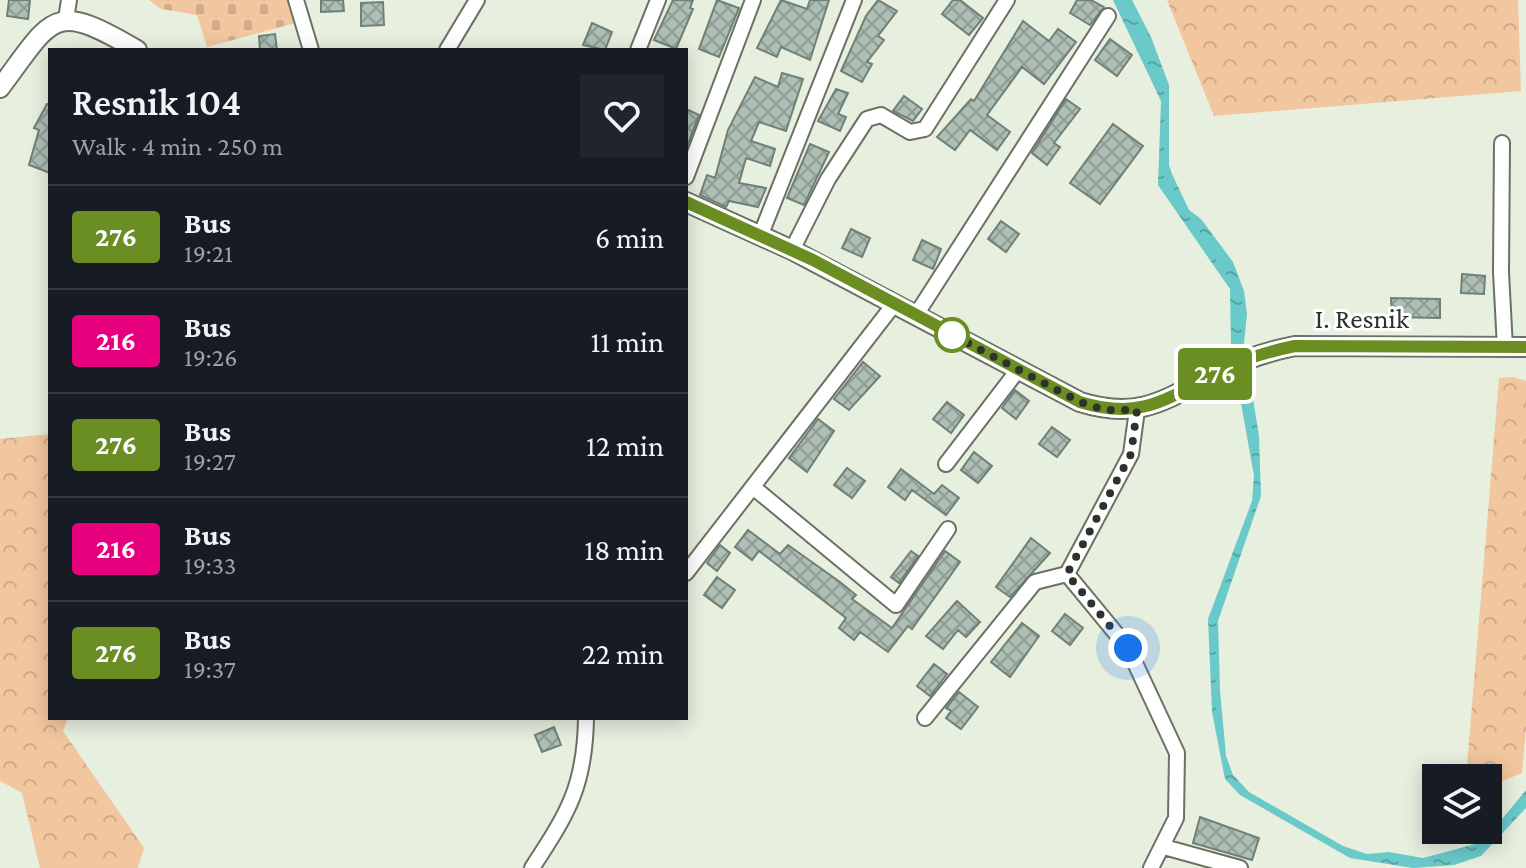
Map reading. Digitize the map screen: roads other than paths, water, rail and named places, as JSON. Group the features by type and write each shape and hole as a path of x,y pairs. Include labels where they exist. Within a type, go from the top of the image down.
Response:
{"street":[{"path":"66,19 69,0"},
{"path":"296,0 310,48"},
{"path":"448,48 477,0"},
{"path":"639,48 658,0"},
{"path":"688,172 753,0"},
{"path":"761,234 854,0"},
{"path":"792,250 828,179 867,119 881,115 910,132 925,129 1007,0"},
{"path":"916,315 1108,16"},
{"path":"0,88 46,27 66,19 92,25 133,48"},
{"path":"1502,143 1501,272 1505,348"},
{"name":"I. Resnik","path":"688,203 761,234 1080,402 1104,410 1137,410 1155,406 1226,368 1262,353 1327,344 1526,347"},
{"path":"688,570 895,303"},
{"path":"946,464 1018,370"},
{"path":"925,718 1035,582 1067,574 1131,454 1137,410"},
{"path":"753,487 896,605 948,529"},
{"path":"1067,574 1128,648 1177,753 1176,818 1151,868"},
{"path":"532,868 569,812 584,767 586,720"},
{"path":"1164,847 1240,868"}],"water":[{"path":"1113,0 1132,0 1151,37 1169,85 1169,165 1172,174 1189,210 1201,219 1233,262 1244,291 1247,314 1244,343 1259,436 1261,496 1218,621 1226,756 1233,775 1249,792 1343,846 1367,854 1389,852 1423,858 1476,844 1492,844 1481,856 1454,865 1413,868 1350,858 1240,795 1225,779 1212,712 1208,619 1252,501 1254,476 1231,347 1230,289 1158,185 1161,101"},
{"path":"1526,790 1526,808 1502,834 1502,819"}]}
